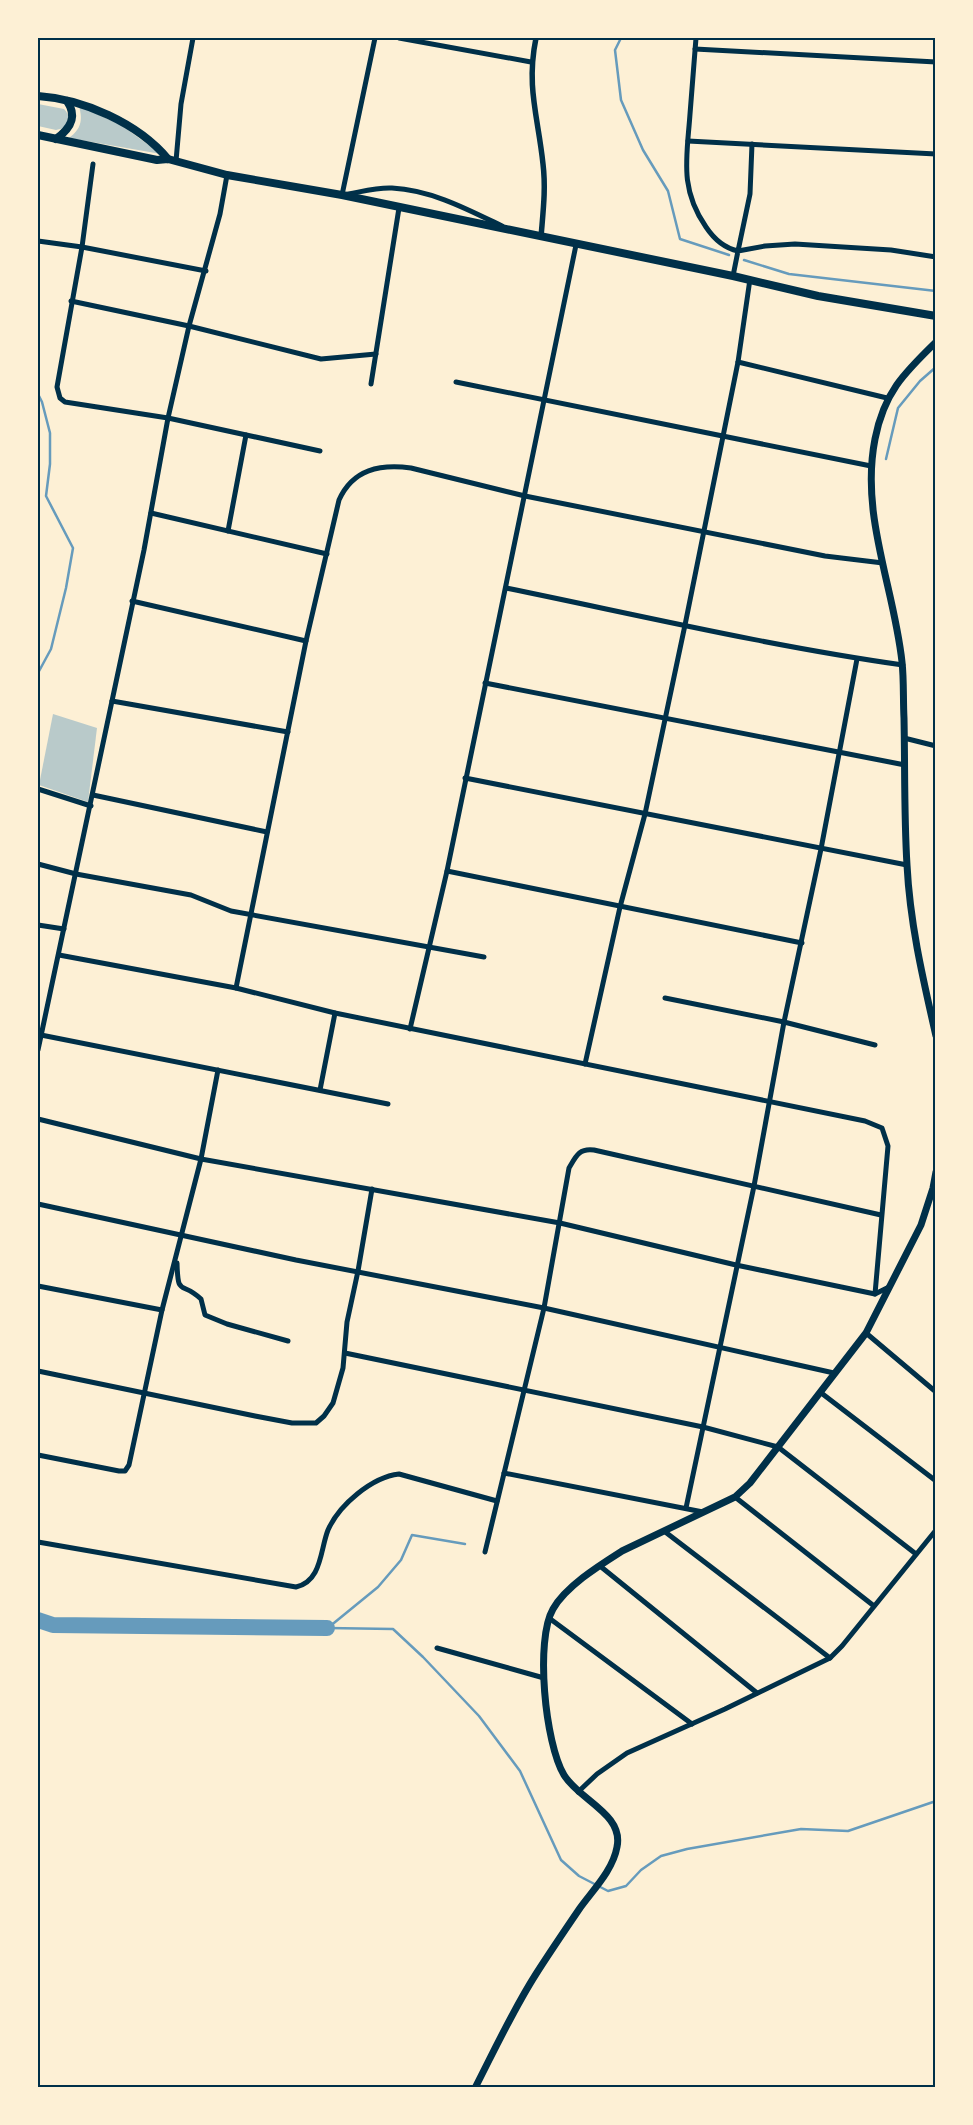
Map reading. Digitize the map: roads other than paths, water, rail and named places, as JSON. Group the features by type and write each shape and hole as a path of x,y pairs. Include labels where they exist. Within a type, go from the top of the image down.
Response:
{"main road":[{"path":"38,96 92,108 115,119 160,148 172,160"},
{"path":"56,139 71,124 72,109 67,101"},
{"path":"38,135 157,160 172,160 227,175 514,231 733,276 818,296 936,316"},
{"path":"936,342 910,368 887,398 875,440 872,466 874,520 895,616 903,666 907,865 915,941 936,1036"},
{"path":"475,2088 519,2002 569,1924 606,1872 617,1846 618,1834 611,1820 578,1792 564,1774 555,1749 545,1705 546,1624 549,1618 562,1597 600,1566 622,1552 735,1497 778,1446 866,1332 922,1225 934,1189 936,1172"}],"street":[{"path":"172,160 193,38"},
{"path":"375,38 342,196 390,187 414,191 443,199 514,231"},
{"path":"398,38 531,62"},
{"path":"536,38 531,62 531,85 543,164 545,197 541,237"},
{"path":"696,38 686,174 692,203 709,232 719,243 729,249 738,251 766,246 795,244 891,250 936,257"},
{"path":"695,49 936,62"},
{"path":"688,141 936,154"},
{"path":"733,276 750,194 752,144"},
{"path":"93,164 82,247 57,393 65,402 168,418 320,451"},
{"path":"38,1050 91,806 151,513 168,418 189,326 206,271 220,214 227,175"},
{"path":"371,384 399,208"},
{"path":"38,241 82,247 206,271"},
{"path":"410,1029 431,946 447,871 464,778 506,588 576,245"},
{"path":"585,1064 620,907 645,814 705,531 738,362 750,280"},
{"path":"72,301 189,326 321,359 376,354"},
{"path":"738,362 887,398"},
{"path":"456,382 872,466"},
{"path":"228,531 246,435"},
{"path":"236,988 306,641 339,500 344,489 358,475 372,470 396,466 411,468 525,496 825,556 883,563"},
{"path":"151,513 327,554"},
{"path":"506,588 858,659 903,666"},
{"path":"132,601 306,641"},
{"path":"686,1508 754,1186 771,1102 784,1022 802,943 858,659"},
{"path":"485,683 905,765"},
{"path":"112,701 288,732"},
{"path":"904,738 936,746"},
{"path":"464,778 907,865"},
{"path":"38,788 91,806"},
{"path":"93,796 267,832"},
{"path":"38,864 76,874 191,895 231,911 484,957"},
{"path":"447,871 802,943"},
{"path":"38,925 64,929"},
{"path":"58,955 236,988 335,1013 410,1029 879,1125 884,1132 888,1156 875,1294"},
{"path":"665,998 784,1022 875,1045"},
{"path":"320,1090 335,1013"},
{"path":"41,1035 388,1104"},
{"path":"38,1455 120,1471 124,1471 129,1465 162,1310 183,1236 201,1158 218,1070"},
{"path":"38,1119 201,1158 560,1224 736,1265 875,1294 890,1287"},
{"path":"484,1552 544,1308 569,1168 577,1154 584,1149 594,1150 881,1215"},
{"path":"38,1371 144,1394 292,1422 316,1423 324,1416 333,1403 345,1353 347,1322 372,1189"},
{"path":"38,1204 296,1260 544,1308 834,1373"},
{"path":"177,1258 178,1283 180,1287 201,1299 205,1315 227,1324 288,1341"},
{"path":"38,1286 162,1310"},
{"path":"866,1332 936,1392"},
{"path":"345,1353 703,1426 778,1446 916,1554"},
{"path":"820,1392 936,1481"},
{"path":"504,1473 703,1512"},
{"path":"38,1542 296,1587 304,1585 314,1575 329,1529 338,1513 366,1488 384,1477 399,1474 497,1502"},
{"path":"735,1497 874,1606"},
{"path":"578,1792 597,1774 627,1753 830,1658 842,1646 936,1530"},
{"path":"664,1531 830,1658"},
{"path":"600,1566 757,1693"},
{"path":"549,1618 692,1724"},
{"path":"437,1648 544,1678"}],"waterway":[{"path":"621,38 615,50 621,100 643,150 668,191 680,239 729,255"},
{"path":"744,260 789,274 936,291"},
{"path":"886,459 898,408 920,381 936,367"},
{"path":"38,394 50,433 50,464 46,496 73,548 66,588 51,649 38,673"},
{"path":"329,1627 378,1587 401,1560 412,1535 465,1544"},
{"path":"38,1620 53,1625 327,1628"},
{"path":"327,1628 393,1629 423,1657 479,1716 520,1771 561,1860 579,1876 608,1891 626,1886 641,1870 661,1856 687,1849 801,1829 848,1831 936,1801"}]}
